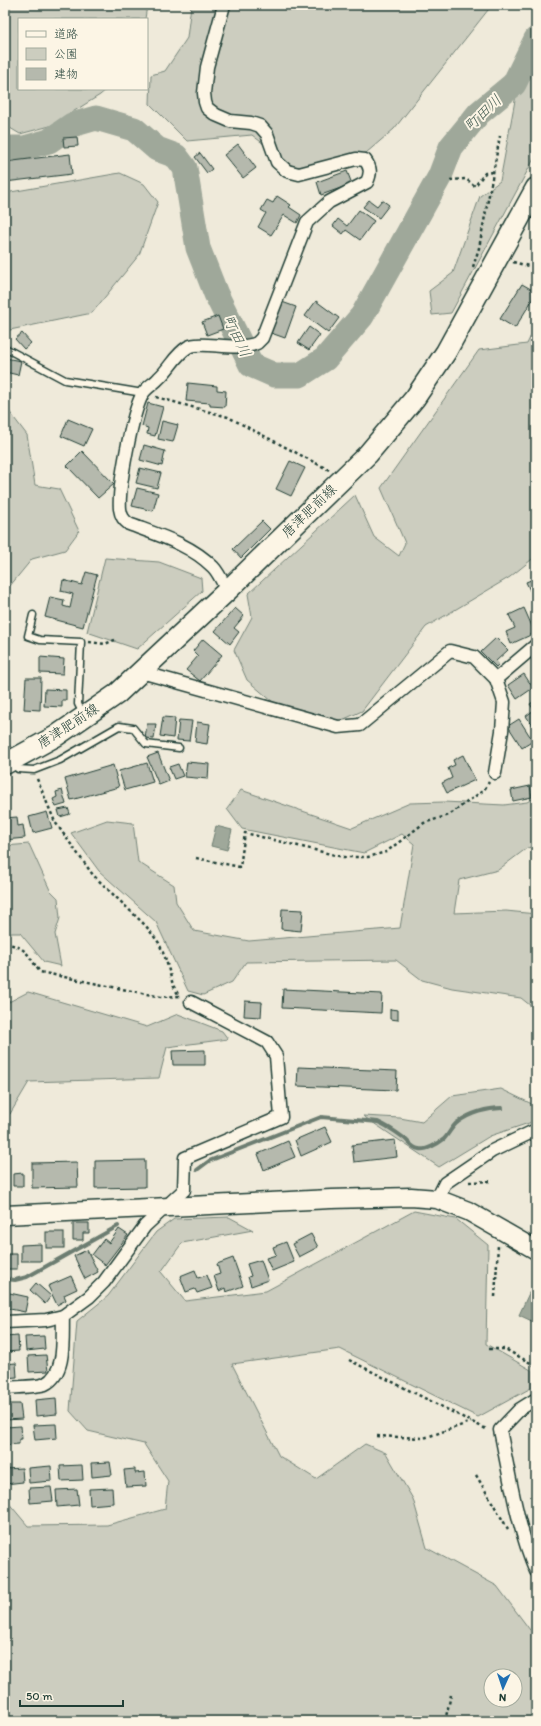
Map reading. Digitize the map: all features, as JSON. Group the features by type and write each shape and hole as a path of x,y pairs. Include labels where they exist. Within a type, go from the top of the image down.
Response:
{"main road":[{"name":"唐津肥前線","path":"8,762 56,736 117,694 227,591 368,454 415,398 446,352 536,188"}],"street":[{"path":"224,5 207,67 204,93 207,108 216,115 230,121 251,123 260,126 267,134 277,162 287,171 300,174 356,159 365,160 370,167 370,174 367,182 330,202 307,222 262,338 253,345 232,348 196,345 189,347 179,354 160,377 143,393 139,403 130,437 122,485 120,509 122,519 129,524 172,540 198,555 214,568 227,591"},
{"path":"496,679 536,646"},
{"path":"141,672 338,727 360,725 450,651 474,657 496,679 504,702 502,731 495,773"},
{"path":"5,1322 46,1320 63,1316 89,1297 104,1282 145,1226 184,1190 185,1158 281,1117 276,1056 267,1042 191,1002"},
{"path":"436,1199 445,1183 456,1175 492,1151 536,1130"},
{"path":"5,1215 381,1197 411,1197 436,1199 468,1211 536,1250"},
{"path":"5,1388 44,1384 57,1374 62,1352 63,1316"},
{"path":"536,1399 520,1408 500,1430 520,1519 531,1559 536,1571"}],"lane":[{"path":"5,348 65,380 143,393"},
{"path":"33,614 28,636 40,640 81,642 78,704 85,717"},
{"path":"8,762 18,768 34,770 60,760 119,726 133,728 146,744 179,748"}],"path":[{"path":"471,270 480,248 500,136"},
{"path":"450,180 466,179 475,186 485,173 494,172"},
{"path":"498,258 536,268"},
{"path":"143,393 228,417 330,471"},
{"path":"81,642 105,644 117,639"},
{"path":"34,770 55,822 93,875 146,926 159,943 166,960 173,985 179,996"},
{"path":"196,858 240,867 245,833 343,857 374,856 386,852 424,823 449,815 484,790 495,773"},
{"path":"5,944 15,945 24,949 40,972 161,997 179,996 191,1002"},
{"path":"495,1297 499,1229"},
{"path":"489,1349 505,1349 536,1366"},
{"path":"349,1360 487,1430 500,1430"},
{"path":"376,1436 424,1438 472,1422"},
{"path":"476,1475 508,1530"},
{"path":"445,1721 451,1695"}],"green space":[{"path":"5,5 147,5 145,18 18,18 18,90 106,90 50,126 20,134 5,125"},
{"path":"191,5 492,5 394,129 366,153 298,170 252,135 187,141 150,104 151,75 165,71 187,38"},
{"path":"536,63 536,155 451,313 432,315 429,291 453,273 480,196 500,181 516,95"},
{"path":"120,173 144,184 158,202 139,255 92,313 5,331 5,193"},
{"path":"536,325 536,556 510,577 426,627 362,711 340,721 273,702 247,680 234,650 252,617 248,594 355,495 374,537 399,556 405,543 381,488 479,350 527,344"},
{"path":"5,406 27,435 35,485 59,489 79,531 65,550 32,559 5,592"},
{"path":"105,558 159,562 201,578 202,591 137,649 87,632"},
{"path":"241,790 352,828 410,803 444,802 504,805 527,802 536,797 536,846 527,848 498,870 459,880 454,913 506,911 536,914 536,1010 521,998 452,988 422,980 396,960 246,962 232,982 203,995 188,991 156,922 99,871 71,833 107,820 133,823 138,862 174,885 176,902 194,931 249,941 400,928 414,844 402,834 364,853 242,829 227,809"},
{"path":"29,844 50,890 58,898 60,918 55,934 61,966 44,962 20,933 5,933 5,846"},
{"path":"28,992 147,1027 178,1014 222,1031 228,1039 167,1047 159,1078 29,1082 10,1114 5,1114 5,1004"},
{"path":"501,1089 536,1106 532,1122 490,1136 439,1167 363,1116 400,1118 422,1122 452,1096"},
{"path":"414,1211 456,1219 488,1245 486,1344 531,1370 531,1388 478,1417 340,1349 232,1364 279,1456 316,1479 365,1444 386,1453 413,1499 427,1548 497,1586 530,1630 536,1631 536,1721 5,1721 5,1501 7,1501 28,1526 107,1525 165,1509 168,1481 144,1444 88,1431 70,1411 77,1321 108,1296 156,1232 174,1219 229,1217 253,1230 182,1243 161,1272 185,1301 266,1291"}],"shaded area":[{"path":"216,826 232,830 227,850 211,846"},
{"path":"530,1291 536,1294 536,1323 519,1315"}],"building":[{"path":"77,137 78,146 64,147 63,138"},
{"path":"238,144 256,168 243,178 224,155"},
{"path":"200,153 212,169 207,173 195,157"},
{"path":"70,154 72,174 5,182 5,162"},
{"path":"347,171 352,184 321,195 317,182"},
{"path":"277,196 291,205 289,207 301,215 297,223 284,215 271,235 258,227 266,213 261,210 267,200 273,203"},
{"path":"369,200 377,206 382,200 389,205 379,218 363,207"},
{"path":"359,210 374,221 360,240 346,230 343,234 333,226 338,219 347,226"},
{"path":"522,284 536,292 536,294 515,328 500,319"},
{"path":"316,301 339,318 328,333 305,316"},
{"path":"282,302 296,307 285,338 271,333"},
{"path":"218,316 223,329 207,335 202,322"},
{"path":"309,327 320,335 309,350 298,343"},
{"path":"22,333 31,343 24,349 15,339"},
{"path":"5,358 21,361 18,375 5,372"},
{"path":"188,383 217,386 217,390 226,391 225,407 210,406 210,403 186,401"},
{"path":"148,403 163,407 155,436 147,434 148,428 142,426"},
{"path":"68,419 92,429 84,446 61,436"},
{"path":"162,421 178,425 173,442 158,439"},
{"path":"144,445 165,451 162,466 140,460"},
{"path":"82,451 114,484 98,498 67,466"},
{"path":"290,461 305,468 291,496 276,489"},
{"path":"140,468 161,473 157,488 136,483"},
{"path":"137,488 158,493 153,511 132,506"},
{"path":"262,521 270,529 241,558 233,549"},
{"path":"86,572 97,575 83,627 45,617 50,597 64,600 63,606 70,608 73,594 61,591 63,580 82,585"},
{"path":"536,578 536,600 535,601 526,582"},
{"path":"235,608 244,616 234,628 239,632 230,644 215,631"},
{"path":"524,608 535,633 511,644 506,632 515,628 509,615"},
{"path":"496,638 508,650 496,661 499,664 496,667 481,652"},
{"path":"203,639 222,655 200,681 186,670 198,656 193,651"},
{"path":"40,657 64,659 63,674 40,673"},
{"path":"524,674 533,688 517,699 508,685"},
{"path":"26,678 41,678 40,710 24,709"},
{"path":"45,689 66,690 66,700 62,700 62,707 44,706"},
{"path":"5,691 8,691 7,702 5,702"},
{"path":"536,700 535,729 526,716 534,710 530,704"},
{"path":"163,717 175,718 173,738 160,736"},
{"path":"519,719 533,741 522,748 508,726"},
{"path":"179,720 192,721 189,741 177,740"},
{"path":"197,722 210,724 207,744 195,742"},
{"path":"147,724 156,724 154,739 145,738"},
{"path":"5,738 10,747 5,750"},
{"path":"158,753 169,781 159,785 147,757"},
{"path":"463,755 475,780 447,793 442,783 452,778 448,768 455,765 453,760"},
{"path":"187,762 209,764 208,779 185,777"},
{"path":"147,763 153,782 125,790 119,771"},
{"path":"178,764 183,776 174,779 169,767"},
{"path":"113,765 119,787 71,800 65,779"},
{"path":"530,786 532,797 513,801 511,790"},
{"path":"62,790 66,804 56,807 53,799 57,797 56,792"},
{"path":"68,808 70,814 60,817 58,810"},
{"path":"47,812 52,828 33,833 29,817"},
{"path":"17,817 18,826 23,825 25,838 5,840 5,818"},
{"path":"282,909 303,910 301,931 281,929"},
{"path":"283,989 382,994 381,1013 282,1008"},
{"path":"245,1001 262,1002 261,1017 244,1016"},
{"path":"390,1009 398,1010 398,1020 390,1019"},
{"path":"205,1050 205,1065 173,1065 172,1051"},
{"path":"298,1067 397,1071 396,1090 297,1086"},
{"path":"325,1127 332,1142 301,1156 295,1140"},
{"path":"395,1140 397,1157 354,1162 352,1145"},
{"path":"288,1141 295,1157 264,1170 258,1154"},
{"path":"145,1160 145,1187 95,1188 95,1161"},
{"path":"77,1162 78,1187 32,1188 32,1163"},
{"path":"23,1173 23,1186 13,1186 13,1174"},
{"path":"73,1223 89,1223 89,1233 83,1233 83,1240 73,1240"},
{"path":"119,1229 128,1235 105,1265 92,1255 104,1239 109,1243"},
{"path":"46,1232 64,1232 64,1248 46,1248"},
{"path":"311,1234 318,1247 299,1257 292,1244"},
{"path":"286,1242 294,1262 272,1271 266,1258 276,1255 273,1247"},
{"path":"41,1244 41,1261 21,1261 21,1245"},
{"path":"87,1250 98,1272 85,1279 74,1256"},
{"path":"5,1254 17,1254 17,1269 5,1269"},
{"path":"233,1258 243,1286 226,1292 225,1288 219,1291 214,1276 220,1274 217,1264"},
{"path":"261,1260 268,1280 251,1286 248,1277 251,1276 247,1264"},
{"path":"195,1270 198,1278 207,1275 212,1288 197,1293 195,1289 186,1292 180,1276"},
{"path":"71,1276 77,1289 64,1295 66,1300 57,1305 48,1286"},
{"path":"36,1283 51,1296 45,1304 30,1290"},
{"path":"5,1292 28,1297 25,1312 5,1308"},
{"path":"18,1336 19,1351 5,1352 5,1337"},
{"path":"44,1336 45,1349 26,1351 25,1337"},
{"path":"46,1355 48,1371 29,1372 28,1356"},
{"path":"16,1363 17,1377 5,1378 5,1364"},
{"path":"56,1398 57,1414 36,1416 35,1400"},
{"path":"10,1400 10,1404 20,1404 22,1419 5,1420 5,1401"},
{"path":"56,1424 57,1438 35,1440 33,1425"},
{"path":"21,1426 22,1439 19,1439 19,1444 5,1445 5,1427"},
{"path":"110,1462 112,1475 92,1477 91,1463"},
{"path":"82,1465 83,1480 61,1481 60,1466"},
{"path":"51,1466 52,1481 29,1483 28,1468"},
{"path":"22,1468 23,1482 5,1484 5,1469"},
{"path":"135,1469 135,1473 145,1472 146,1486 126,1487 124,1470"},
{"path":"51,1487 53,1501 30,1503 29,1488"},
{"path":"112,1488 113,1503 90,1505 89,1489"},
{"path":"77,1489 79,1505 57,1507 56,1490"}],"waterway":[{"name":"町田川","path":"5,148 24,148 49,141 72,125 96,118 134,129 157,149 176,156 185,168 198,248 216,294 251,365 274,375 300,375 325,359 362,316 440,176 451,147 479,113 514,84 536,39"},
{"path":"197,1170 209,1161 321,1117 378,1122 404,1138 414,1147 425,1149 442,1141 456,1124 468,1116 485,1110 502,1108"},
{"path":"5,1279 15,1280 27,1277 118,1226"}]}
